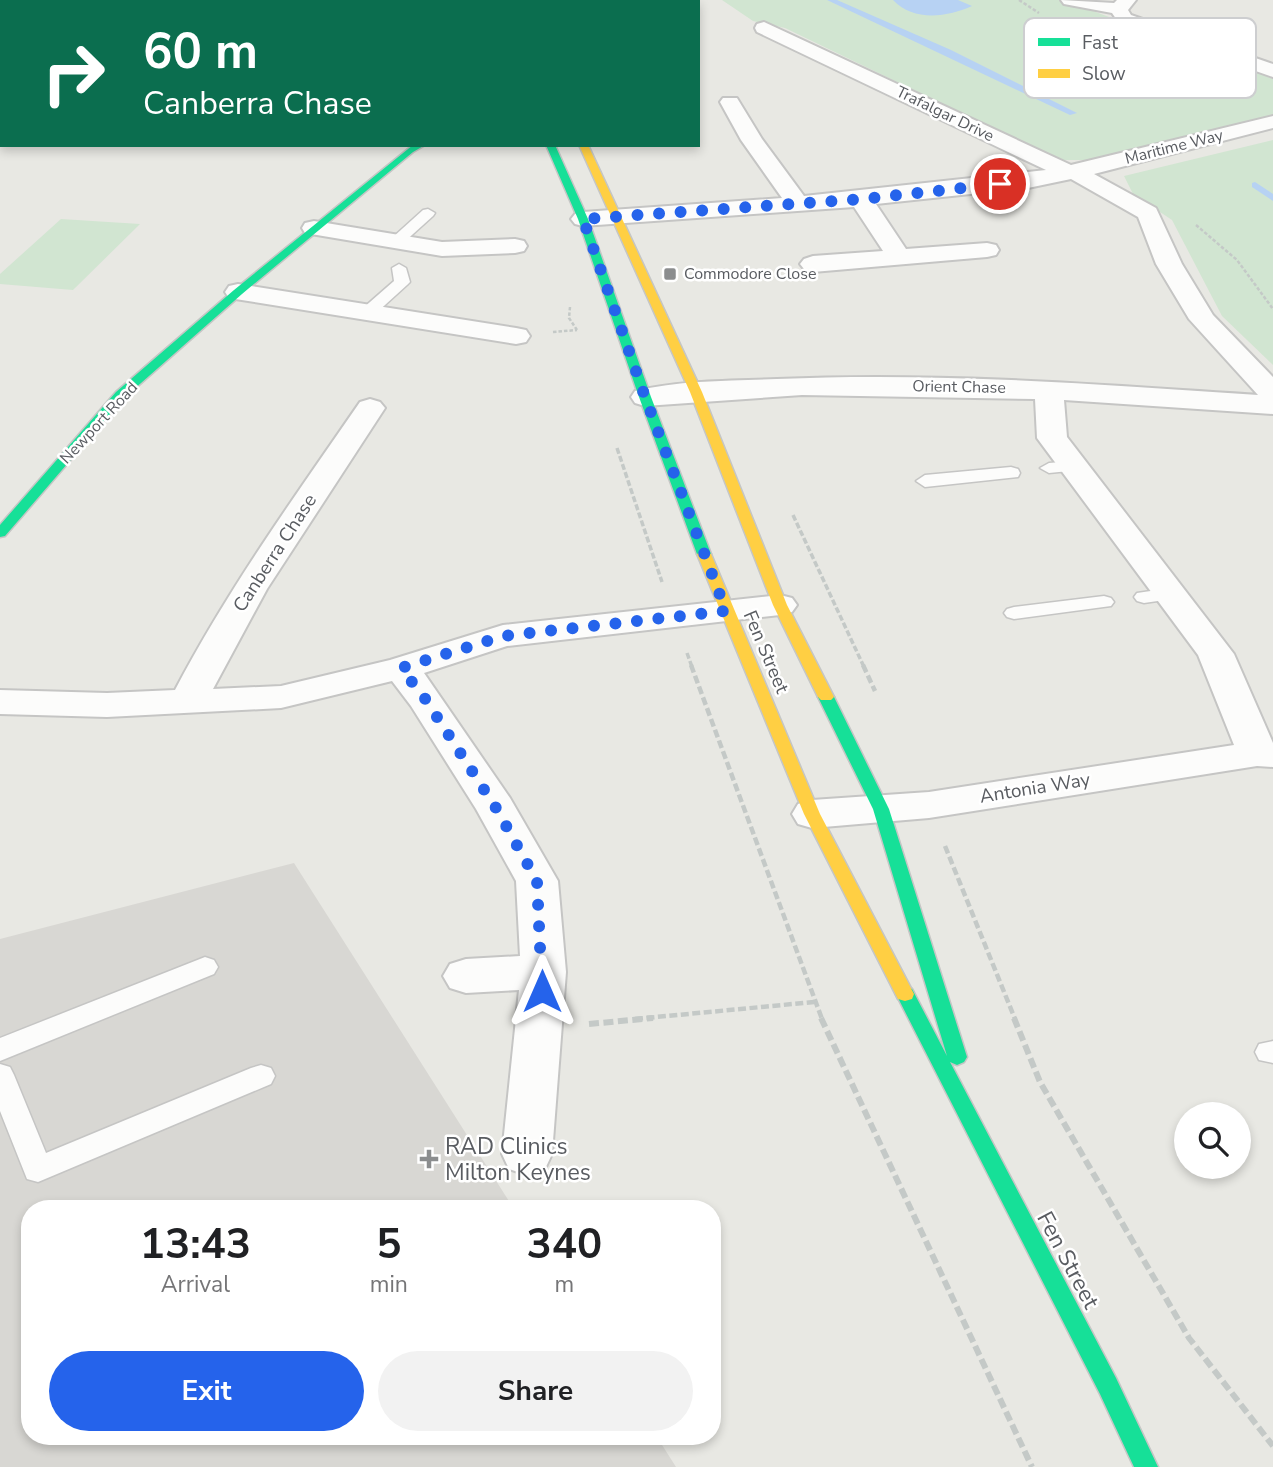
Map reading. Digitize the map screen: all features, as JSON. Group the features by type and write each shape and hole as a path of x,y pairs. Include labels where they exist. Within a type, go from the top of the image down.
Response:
{"street":[{"path":"1070,0 1122,5"},
{"name":"Trafalgar Drive","path":"764,28 1072,172 1149,213 1169,264 1202,319 1273,394"},
{"path":"795,61 822,56"},
{"path":"1256,65 1273,71"},
{"path":"730,102 752,140 798,204"},
{"name":"Maritime Way","path":"1072,172 1273,122"},
{"name":"Newport Road","path":"0,533 120,395 238,292 417,147"},
{"name":"Fen Street","path":"551,147 583,219 645,397 726,611 813,814 987,1156 1108,1385 1146,1467"},
{"name":"Fen Street","path":"584,147 696,391 780,605 881,809 987,1156"},
{"path":"583,219 862,199 1028,181 1072,172"},
{"path":"862,199 900,257"},
{"path":"314,229 442,248 515,246"},
{"path":"813,264 987,250"},
{"path":"238,292 516,336"},
{"name":"Orient Chase","path":"645,397 696,391 892,386 1048,389 1273,405"},
{"name":"Antonia Way","path":"813,814 929,805 1265,754 1216,654 1157,596 1061,467 1052,438 1048,389"},
{"name":"Canberra Chase","path":"187,703 212,651 288,530 370,408"},
{"path":"0,702 107,705 281,697 401,668 503,636 780,605"},
{"path":"401,668 426,700 496,808 537,881 543,972 527,1154"},
{"path":"466,976 543,972"},
{"name":"Fen Street","path":"1108,1385 1159,1457"}],"lane":[{"path":"397,242 428,213"},
{"path":"368,313 402,282 399,268"},
{"path":"925,481 1011,473"},
{"path":"1014,613 1104,602"},
{"path":"0,1051 205,967"},
{"path":"0,1074 5,1110 38,1170 261,1076"}],"path":[{"path":"570,301 569,318 581,343"},
{"path":"616,447 673,616 814,1002 1032,1467"},
{"path":"539,1029 814,1002"}],"shaded area":[{"path":"294,863 508,1200 21,1200 21,1445 662,1445 676,1467 0,1467 0,939"}],"green space":[{"path":"722,0 1064,0 1112,18 1024,18 1024,98 1256,98 1256,73 1273,79 1273,118 1100,160 1059,160 785,28 753,21"},
{"path":"1273,140 1273,365 1222,316 1172,220 1133,194 1124,176"},
{"path":"61,219 140,224 73,290 0,284 0,274"}],"water":[{"path":"893,0 958,0 972,6 952,13 931,15 910,12"}],"waterway":[{"path":"831,0 1024,89"},
{"path":"1042,98 1073,113"},
{"path":"1255,185 1273,198"}],"traffic: fast":[{"path":"0,533 120,395 238,292 417,147"},
{"path":"551,147 583,219 645,397 704,554"},
{"path":"826,697 881,809 957,1057"},
{"path":"905,994 1108,1386 1146,1467"}],"traffic: slow":[{"path":"584,147 696,392 780,605 826,697"},
{"path":"704,554 812,814 905,994"}],"place":[{"name":"Commodore Close","path":"670,274"},
{"name":"RAD Clinics Milton Keynes","path":"429,1159"}],"route":[{"path":"542,991 537,881 496,808 426,700 401,668 503,636 726,611 645,397 583,219 650,212 862,199 1000,184"}]}
